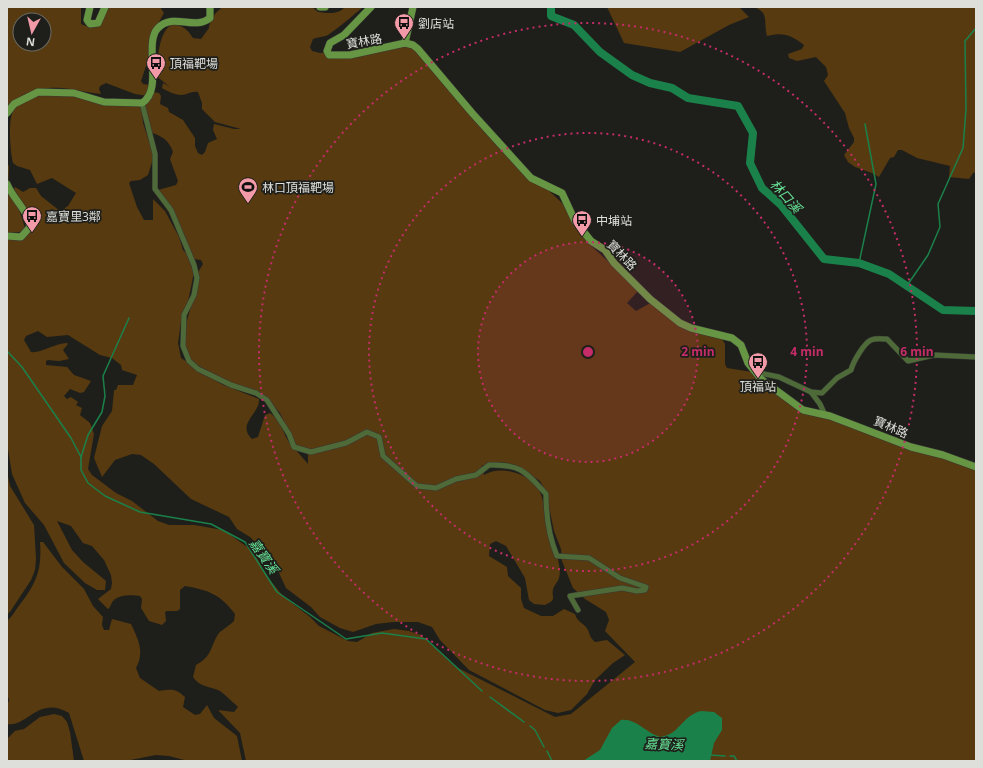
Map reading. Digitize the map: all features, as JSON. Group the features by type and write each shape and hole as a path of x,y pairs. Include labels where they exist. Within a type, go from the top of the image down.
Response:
{"main road":[{"path":"90,7 87,20 90,24 95,25 98,23 105,7"},
{"path":"7,113 14,104 38,92 74,93 104,102 142,103 147,100 152,90 153,40 157,28 167,22 176,21 200,24 210,18 210,7"},
{"path":"320,7 325,7"},
{"name":"寶林路","path":"371,7 344,35 330,43 328,54 333,56 350,56 405,43 418,49 473,114 531,178 562,194 575,221 586,235 605,250 644,294 680,323 691,328 732,338 741,345 748,363 755,372 776,391 803,410 861,426 911,447 943,455 976,467"},
{"path":"405,43 412,7"},
{"path":"7,184 15,200 26,212 30,227 21,237 7,236"}],"street":[{"path":"142,103 155,154 155,189 171,210 194,265 197,278 194,295 184,315 183,346 189,361 198,369 231,385 256,393 267,400 289,434 294,447 311,452 346,443 367,432 379,436 383,456 417,486 436,488 456,479 476,475 489,465 515,466 526,472 546,494 546,512 553,548 557,556 589,558 620,578 646,587 645,590 637,591 622,588 570,596 578,610"},
{"path":"755,372 779,378 811,392 822,393 837,378 851,370 853,362 869,340 887,338 908,361 934,355 976,357"},
{"path":"811,392 820,404 825,415"}],"shaded area":[{"path":"7,7 81,7 81,24 91,28 95,26 105,7 160,7 164,13 156,27 150,60 148,60 141,81 143,84 149,85 148,96 135,94 106,83 100,86 99,89 101,94 62,88 45,88 20,97 14,102 7,117"},
{"path":"223,7 312,7 318,12 329,13 342,10 345,7 363,7 328,35 313,39 310,47 312,51 320,53 411,46 532,182 544,186 562,203 574,219 586,241 639,290 627,303 636,311 654,301 691,326 697,329 719,334 725,344 725,364 727,368 752,372 802,408 976,466 976,761 246,761 240,733 218,710 234,712 238,707 220,691 201,684 193,677 196,665 206,658 219,633 234,621 235,614 225,602 214,594 201,589 185,586 180,590 180,609 177,611 165,612 166,621 162,625 149,621 141,608 142,599 140,596 134,595 119,597 113,601 108,609 98,599 111,589 112,583 111,575 104,560 92,546 83,543 71,526 57,521 72,550 83,562 106,581 105,590 97,590 85,583 64,563 44,525 25,503 12,474 7,443 7,238 21,238 31,218 14,189 15,187 23,192 30,188 36,188 41,196 60,211 68,206 76,193 52,178 37,184 30,170 17,166 13,163 10,136 11,116 13,111 22,102 35,97 71,95 138,105 142,110 143,123 152,150 153,159 148,175 140,180 131,181 129,183 137,207 144,220 153,220 153,199 165,211 179,237 183,250 186,253 194,272 188,302 181,321 178,343 181,358 221,384 259,399 256,409 247,424 246,429 248,434 252,439 258,437 265,415 270,413 278,420 288,441 308,464 308,452 294,443 280,413 269,400 236,386 190,361 183,335 191,306 197,274 203,264 201,260 194,259 191,255 185,236 156,194 158,190 176,185 178,181 170,159 173,152 169,144 158,135 150,132 144,106 153,92 159,93 161,96 160,104 168,108 169,112 183,120 195,138 195,146 198,153 202,155 205,152 208,143 217,139 213,130 214,124 234,129 241,129 215,122 202,109 202,103 198,92 181,95 171,93 162,88 163,83 170,87 155,75 162,39 168,27 173,24 183,27 193,38 201,39 209,28 213,16","holes":["38,331 47,337 68,335 100,355 112,358 121,365 122,370 137,375 133,385 118,385 116,390 114,390 112,411 102,426 94,458 102,477 115,460 132,454 141,455 154,464 191,499 229,517 237,529 250,537 273,560 286,588 311,607 320,617 340,628 353,632 376,624 393,622 418,622 432,627 440,640 469,670 545,710 558,713 571,710 587,694 595,680 613,663 625,655 607,640 595,642 586,627 578,620 575,614 564,609 553,616 541,616 524,608 521,599 521,588 508,576 507,567 489,556 490,544 496,541 506,546 525,578 529,600 534,604 545,605 553,600 553,589 559,578 560,572 556,550 546,522 543,501 538,489 534,483 514,472 498,471 484,475 482,465 486,466 501,462 516,465 540,481 546,492 554,531 561,549 562,561 573,588 585,599 606,612 609,620 605,631 635,662 571,714 555,717 454,666 421,635 409,631 394,629 372,633 357,642 348,641 319,626 283,596 269,579 253,551 223,530 194,525 169,525 158,521 132,501 116,493 92,475 88,469 94,434 90,423 80,415 82,408 76,405 78,402 71,397 67,399 64,396 70,389 80,393 84,392 91,381 74,375 67,367 46,365 46,361 48,360 59,361 69,359 63,350 68,344 67,343 62,343 39,351 31,352 24,340 26,336"]},
{"path":"607,7 739,7 749,17 729,25 680,52 624,43"},
{"path":"753,7 976,7 976,172 973,173 969,179 949,177 950,166 917,158 902,150 898,150 894,157 890,158 879,177 855,167 848,162 844,155 854,142 854,138 849,128 845,113 824,81 828,75 826,67 816,57 797,61 789,58 788,54 802,49 804,45 783,34 767,36 764,14"},
{"path":"7,161 9,167 8,189 12,188 25,228 20,232 7,233"},
{"path":"7,472 10,486 34,525 36,559 35,570 31,580 10,612 7,614"},
{"path":"40,542 43,542 62,567 84,589 93,606 103,617 102,625 104,630 109,630 112,619 131,624 140,646 139,662 136,668 140,678 159,691 170,690 179,692 185,697 183,707 195,715 200,714 207,705 214,718 237,736 242,761 188,761 169,756 156,755 125,761 84,761 69,713 58,708 49,708 34,713 14,724 7,724 7,706 9,700 7,693 7,621 13,615 35,582 40,560"},
{"path":"54,714 62,716 67,722 74,761 7,761 7,739 15,731 24,729 40,717"}],"water":[{"path":"701,711 714,712 722,718 722,730 714,743 710,761 583,761 600,750 612,728 621,720 636,723 660,737 677,729 694,713"}],"waterway":[{"name":"林口溪","path":"551,7 551,16 574,25 600,52 632,75 650,83 672,88 688,98 738,106 753,133 750,163 762,188 781,205 824,259 859,263 889,274 943,310 976,311"},
{"path":"906,287 928,255 940,227 938,204 963,148 966,109 965,41 976,28"},
{"path":"859,263 876,184 865,124"},
{"path":"81,457 88,435 102,412 105,396 103,376 129,318"},
{"name":"嘉寶溪","path":"7,351 22,367 71,438 81,457 81,470 88,483 105,496 140,512 211,524 245,542 277,592 346,639 382,633 426,639 482,691"},
{"name":"嘉寶溪","path":"490,697 524,722"},
{"name":"嘉寶溪","path":"530,726 535,730 544,747"},
{"name":"嘉寶溪","path":"547,751 552,761"},
{"name":"嘉寶溪","path":"710,755 725,756"},
{"name":"嘉寶溪","path":"730,756 734,756 737,761"}],"place":[{"name":"劉店站","path":"404,40"},
{"name":"頂福靶場","path":"156,80"},
{"name":"林口頂福靶場","path":"248,204"},
{"name":"嘉寶里3鄰","path":"32,233"},
{"name":"中埔站","path":"582,237"},
{"name":"頂福站","path":"758,379"}]}
